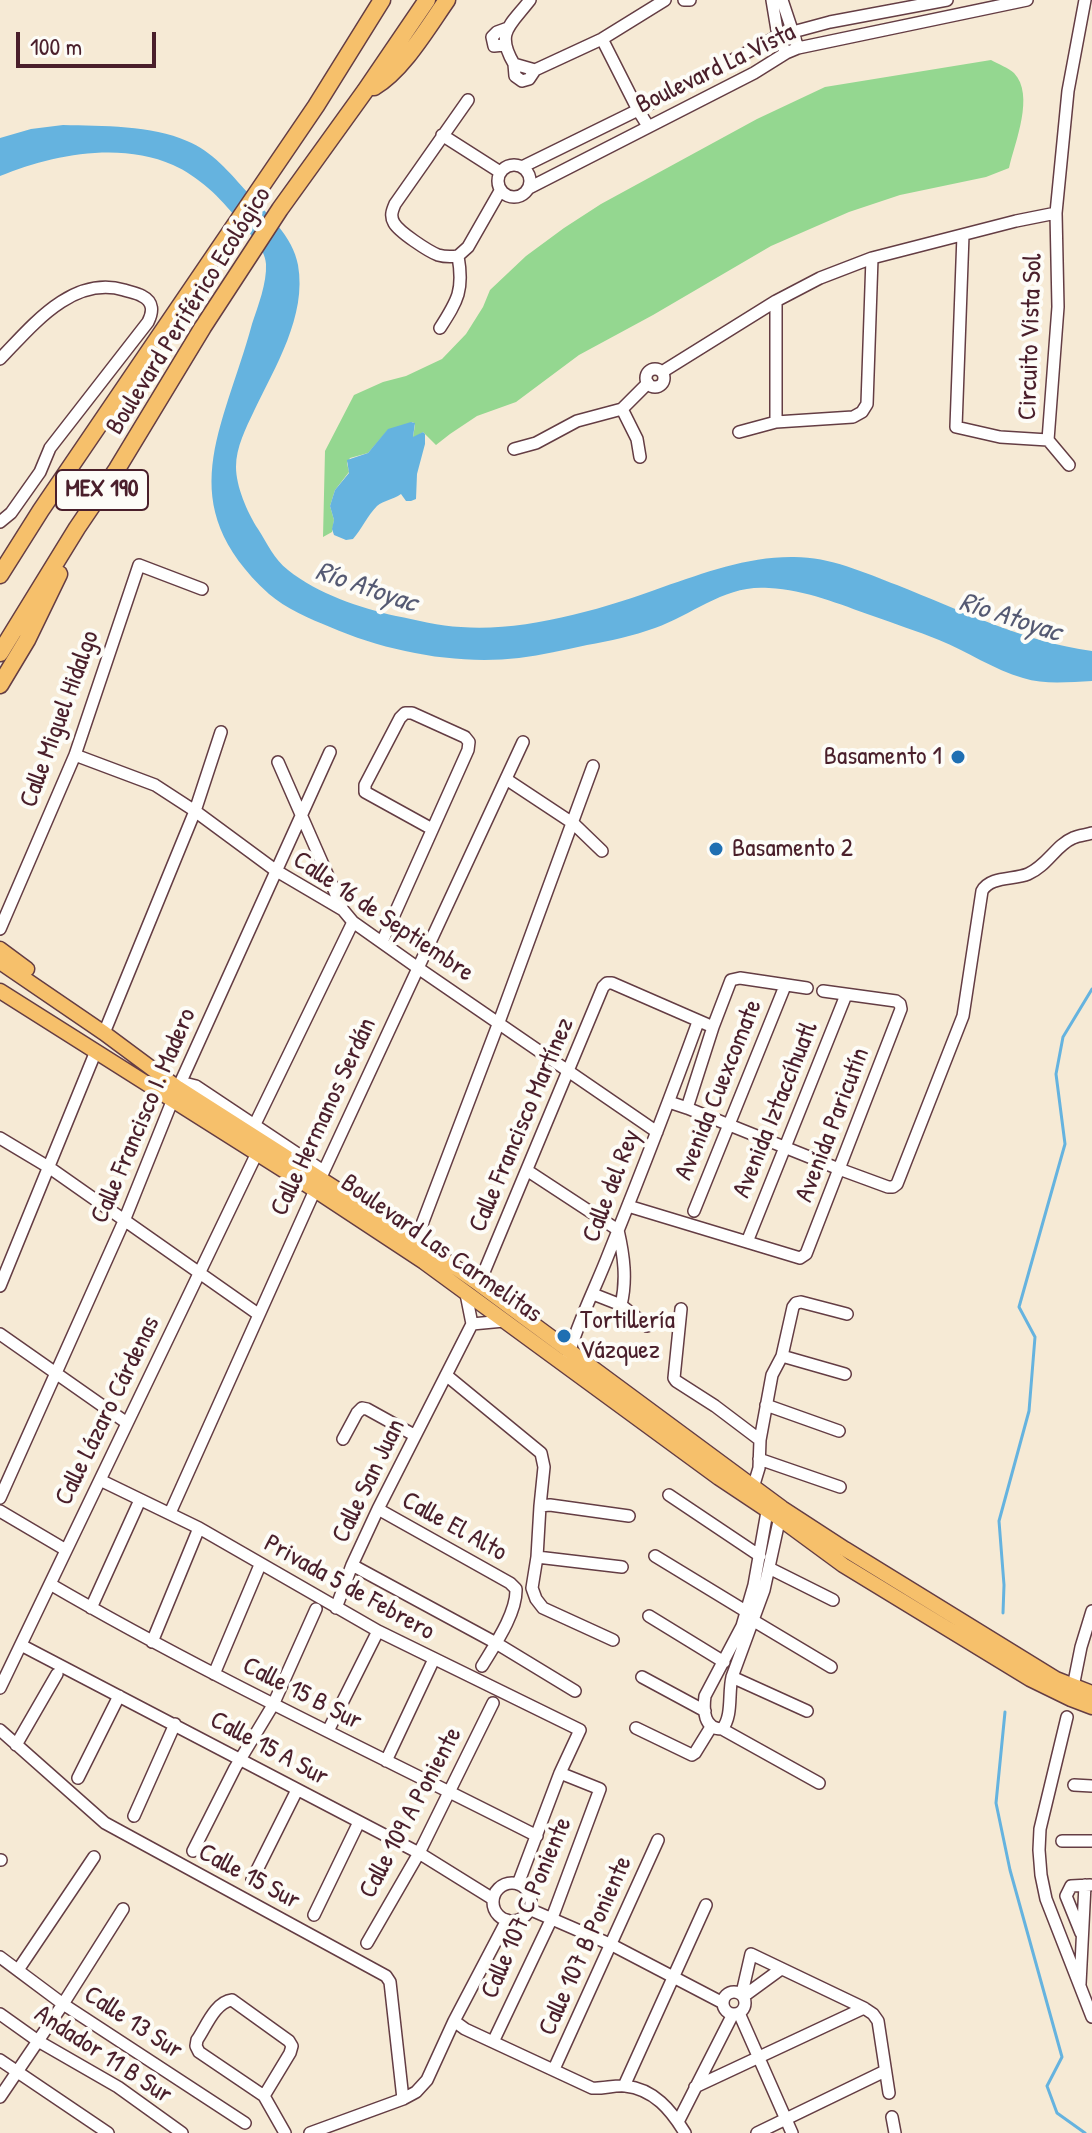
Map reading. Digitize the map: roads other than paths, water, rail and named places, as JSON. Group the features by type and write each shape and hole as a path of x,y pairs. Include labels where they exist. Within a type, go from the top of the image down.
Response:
{"highway":[{"name":"Boulevard Periférico Ecológico","path":"0,575 316,106 382,0"},
{"name":"Boulevard Periférico Ecológico","path":"0,653 280,209 427,0"},
{"path":"365,91 382,82 393,71 447,0"},
{"path":"0,559 41,510"},
{"path":"0,685 48,598 77,528"}],"main road":[{"path":"0,949 53,989 61,1002"},
{"name":"Boulevard Las Carmelitas","path":"0,962 104,1033 176,1094 257,1153 416,1240 479,1284 568,1359 774,1509 843,1565 1030,1679 1092,1707"},
{"name":"Boulevard Las Carmelitas","path":"0,991 96,1051 176,1094 317,1184 504,1321 568,1359"},
{"name":"Boulevard Las Carmelitas","path":"774,1509 1073,1687 1092,1693"}],"street":[{"path":"530,0 508,28 504,40 514,64 515,76 522,81 529,79 535,70 602,39 665,0"},
{"path":"684,0 690,0"},
{"path":"772,0 778,36 786,53"},
{"path":"782,0 798,48"},
{"path":"948,0 953,17"},
{"name":"Boulevard La Vista","path":"522,167 778,36 948,0"},
{"name":"Boulevard La Vista","path":"529,188 798,48 1027,0"},
{"name":"Circuito Vista Sol","path":"963,235 952,431 1048,440 1058,307 1056,213 1068,91 1085,0"},
{"path":"602,39 648,126"},
{"path":"468,100 395,204 391,211 392,219 400,230 432,252 458,256 468,247 500,191"},
{"path":"442,135 500,172"},
{"path":"508,166 522,167 530,179 529,188 519,197 505,195 497,183 500,172 508,166"},
{"path":"514,449 536,443 577,421 622,409 648,383 648,372 655,369 662,372 776,301 820,278 872,258 1056,213"},
{"path":"440,328 457,301 461,286 458,256"},
{"path":"739,432 776,422 866,416 872,258"},
{"path":"0,359 46,313 66,299 89,289 118,289 142,296 151,303 152,313 148,322 50,448 40,472 11,513 0,522"},
{"path":"776,301 776,422"},
{"path":"622,409 637,439 640,457"},
{"path":"1048,440 1069,465"},
{"name":"Calle Miguel Hidalgo","path":"0,929 75,755 139,565 202,589"},
{"path":"382,942 468,750 469,742 465,737 412,713 405,713 365,785 365,792 432,829"},
{"path":"104,1033 195,811 221,732"},
{"name":"Calle Hermanos Serdán","path":"170,1513 317,1184 523,742"},
{"name":"Calle Francisco I. Madero","path":"0,1498 124,1221 176,1094 275,870 330,752"},
{"name":"Calle 16 de Septiembre","path":"75,755 155,785 275,870 343,910 353,922 418,968 657,1132"},
{"path":"278,762 343,910"},
{"path":"416,1240 574,824 593,766"},
{"path":"506,779 574,824 602,851"},
{"path":"669,1102 893,1187 897,1184 963,1016 985,885 1033,872 1066,842 1092,833"},
{"path":"255,1124 353,922"},
{"path":"687,1108 731,980 740,978 807,988"},
{"name":"Calle Francisco Martínez","path":"479,1284 603,987 612,983 698,1022"},
{"name":"Avenida Cuexcomate","path":"694,1211 785,986"},
{"path":"823,991 846,995"},
{"name":"Avenida Paricutín","path":"747,1242 800,1258 806,1254 901,1009 900,1004 890,1000 846,995"},
{"name":"Avenida Iztaccíhuatl","path":"747,1242 846,995"},
{"path":"698,1022 713,1027"},
{"name":"Calle del Rey","path":"568,1359 698,1022"},
{"path":"0,1286 96,1051"},
{"name":"Boulevard Las Carmelitas","path":"176,1094 188,1084 196,1086 319,1168 317,1184"},
{"path":"0,1138 50,1168 258,1314"},
{"name":"Calle Lázaro Cárdenas","path":"0,1688 257,1153"},
{"path":"528,1171 618,1230 624,1253 625,1278 621,1305"},
{"path":"628,1206 747,1242"},
{"path":"466,1294 472,1324 504,1321"},
{"path":"593,1294 621,1305 647,1326"},
{"path":"752,1493 772,1375 782,1356 793,1307 801,1302 847,1314"},
{"path":"681,1309 674,1378 760,1440"},
{"name":"Calle San Juan","path":"336,1608 378,1509 472,1324"},
{"path":"0,1334 127,1423"},
{"path":"782,1356 845,1374"},
{"path":"446,1375 541,1453 544,1467 532,1588 536,1599 543,1608 613,1640"},
{"path":"766,1405 839,1431"},
{"path":"343,1439 362,1408 414,1435"},
{"path":"759,1459 840,1487"},
{"name":"Privada 5 de Febrero","path":"100,1480 199,1528 378,1631 580,1730 560,1773"},
{"path":"669,1495 760,1556"},
{"path":"91,1608 140,1500"},
{"path":"540,1506 629,1516"},
{"name":"Calle El Alto","path":"378,1509 516,1589 517,1600 482,1666"},
{"path":"705,1711 707,1689 750,1617 760,1556 774,1509"},
{"path":"636,1728 689,1755 695,1753 717,1728 726,1726 732,1677 769,1568 774,1509"},
{"path":"0,1511 66,1550"},
{"path":"152,1642 199,1528"},
{"path":"655,1556 831,1667"},
{"path":"537,1557 622,1567"},
{"path":"214,1674 260,1565"},
{"path":"352,1565 496,1643 575,1691"},
{"path":"769,1568 833,1600"},
{"name":"Calle 15 B Sur","path":"50,1584 273,1705 537,1836"},
{"path":"193,1851 240,1759 273,1705 316,1609"},
{"path":"1073,1687 1087,1645 1092,1611"},
{"path":"649,1616 724,1662"},
{"path":"328,1731 378,1631"},
{"name":"Calle 15 A Sur","path":"21,1645 419,1853 493,1899"},
{"path":"386,1761 434,1659"},
{"path":"16,1745 57,1674"},
{"path":"642,1677 705,1711 717,1728 819,1783"},
{"path":"732,1677 807,1711"},
{"path":"78,1778 119,1696"},
{"name":"Calle 109 A Poniente","path":"367,1943 419,1853 493,1703"},
{"path":"1067,1717 1040,1829 1041,1875 1046,1899 1092,2017"},
{"path":"134,1816 175,1724"},
{"name":"Calle 15 Sur","path":"1,1734 105,1823 386,1976 390,1982 403,2099"},
{"path":"518,1884 560,1773"},
{"name":"Calle 107 C Poniente","path":"493,2042 552,1918 600,1789 560,1773"},
{"path":"1074,1785 1092,1786"},
{"path":"252,1880 297,1790"},
{"path":"314,1915 359,1822"},
{"name":"Calle 107 B Poniente","path":"554,2069 658,1840"},
{"path":"1062,1841 1092,1841"},
{"path":"18,1970 94,1857"},
{"path":"518,1884 530,1897 529,1909 523,1917 507,1920 494,1910 493,1899 499,1887 518,1884"},
{"path":"1080,1989 1087,1938 1089,1885 1071,1886 1066,1896 1087,1938"},
{"path":"624,2086 706,1905"},
{"path":"0,2097 123,1909"},
{"path":"529,1909 612,1945 723,2003 728,2012 736,2014 792,2133"},
{"path":"310,2133 416,2092 427,2080 507,1920"},
{"path":"1062,1939 1087,1938"},
{"path":"678,2122 736,2014 746,2004 743,1995 751,1954 873,2014 878,2021 889,2093"},
{"name":"Calle 13 Sur","path":"0,1957 63,2004 245,2123"},
{"path":"743,1995 781,1969"},
{"path":"723,2003 729,1992 743,1995"},
{"path":"264,2096 292,2046 232,2000 227,2000 220,2004 196,2046 199,2052 264,2096 285,2133"},
{"path":"695,2087 864,2008"},
{"name":"Andador 11 B Sur","path":"0,2014 38,2041 118,2087 182,2133"},
{"path":"454,2021 592,2088 624,2086 657,2099 665,2104 685,2133"},
{"path":"0,2060 108,2133"},
{"path":"757,2133 885,2071"},
{"path":"892,2117 895,2133"}],"water":[{"path":"63,125 143,129 196,145 227,170 291,244 300,284 294,322 242,438 236,467 246,507 271,551 288,570 312,586 382,613 445,625 486,628 590,611 742,563 805,557 858,570 1017,633 1092,651 1092,681 1048,682 1023,678 939,640 848,607 783,589 753,588 724,595 669,622 630,636 495,660 447,658 399,650 352,636 290,608 269,594 239,561 220,528 212,497 212,465 219,432 264,287 266,264 263,252 251,234 208,188 173,165 152,158 108,152 86,154 41,162 0,176 0,138 31,129"},
{"path":"415,423 413,437 423,432 425,434 417,474 416,499 406,501 401,494 380,504 353,539 346,540 334,535 330,506 335,490 349,473 347,460 368,453 388,429"}],"waterway":[{"path":"1003,1613 999,1521 1029,1411 1035,1337 1019,1307 1065,1144 1056,1074 1063,1037 1092,989"},
{"path":"1005,1712 996,1803 1010,1870 1062,2057 1047,2086 1057,2113 1085,2133"}],"place":[{"name":"Basamento 1","path":"958,757"},
{"name":"Basamento 2","path":"716,849"},
{"name":"Tortillería Vázquez","path":"564,1336"}],"water label":[{"name":"Río Atoyac","path":"366,588"},
{"name":"Río Atoyac","path":"1010,618"}]}
